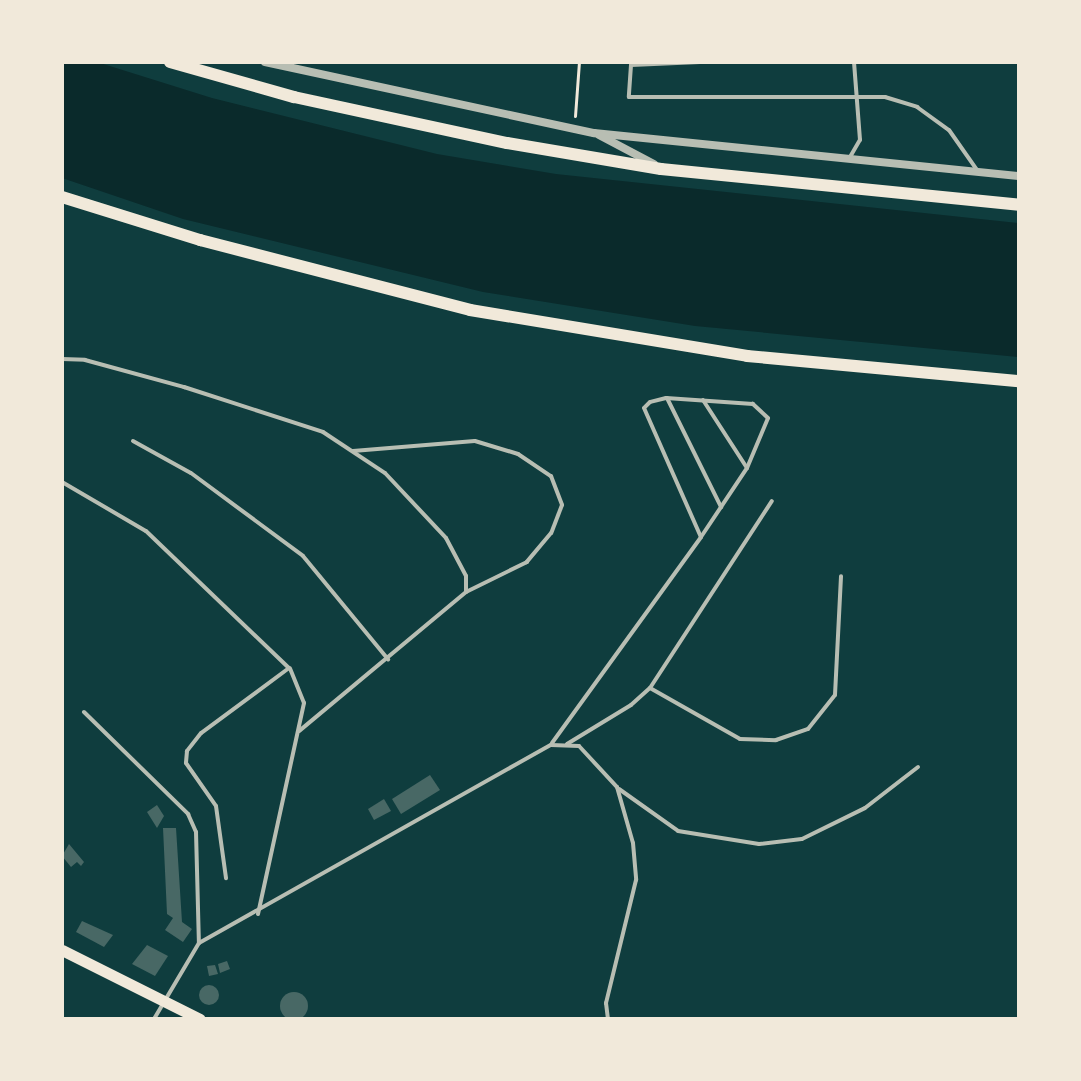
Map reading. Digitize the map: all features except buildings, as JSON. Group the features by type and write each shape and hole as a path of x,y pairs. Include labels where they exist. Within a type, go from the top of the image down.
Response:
{"highway":[{"path":"170,62 414,126 661,169 1019,205"},
{"path":"62,197 200,240 470,310 747,356 1019,381"}],"main road":[{"path":"62,950 200,1019"}],"street":[{"path":"268,62 594,133 1019,176"},
{"path":"594,133 661,169"}],"lane":[{"path":"700,62 631,65 629,97 885,97 917,107 949,130 978,172"},
{"path":"849,159 860,140 854,62"},
{"path":"62,359 85,360 323,432 385,473 446,538 466,576 466,592"},
{"path":"666,398 721,507"},
{"path":"154,1019 199,943 258,914 551,745 701,537 747,468 768,418 764,410 753,404 666,398 644,408 701,537"},
{"path":"703,400 747,468"},
{"path":"133,441 191,473 303,556 388,659"},
{"path":"299,731 466,592 527,562 551,533 562,505 551,476 518,454 475,441 351,451"},
{"path":"62,482 146,531 289,668 304,703 258,914"},
{"path":"565,745 650,688 772,501"},
{"path":"650,688 740,739 776,740 808,729 835,695 841,576"},
{"path":"226,878 216,806 186,763 187,751 201,733 289,668"},
{"path":"84,712 188,814 196,832 199,943"},
{"path":"551,745 579,746 617,787 678,831 759,844 802,839 865,808 918,767"},
{"path":"608,1019 606,1003 636,880 633,843 617,787"}],"path":[{"path":"574,128 579,62"}],"water":[{"path":"62,62 97,62 212,98 437,154 556,174 1019,223 1019,357 695,326 483,292 183,219 62,178"}]}
